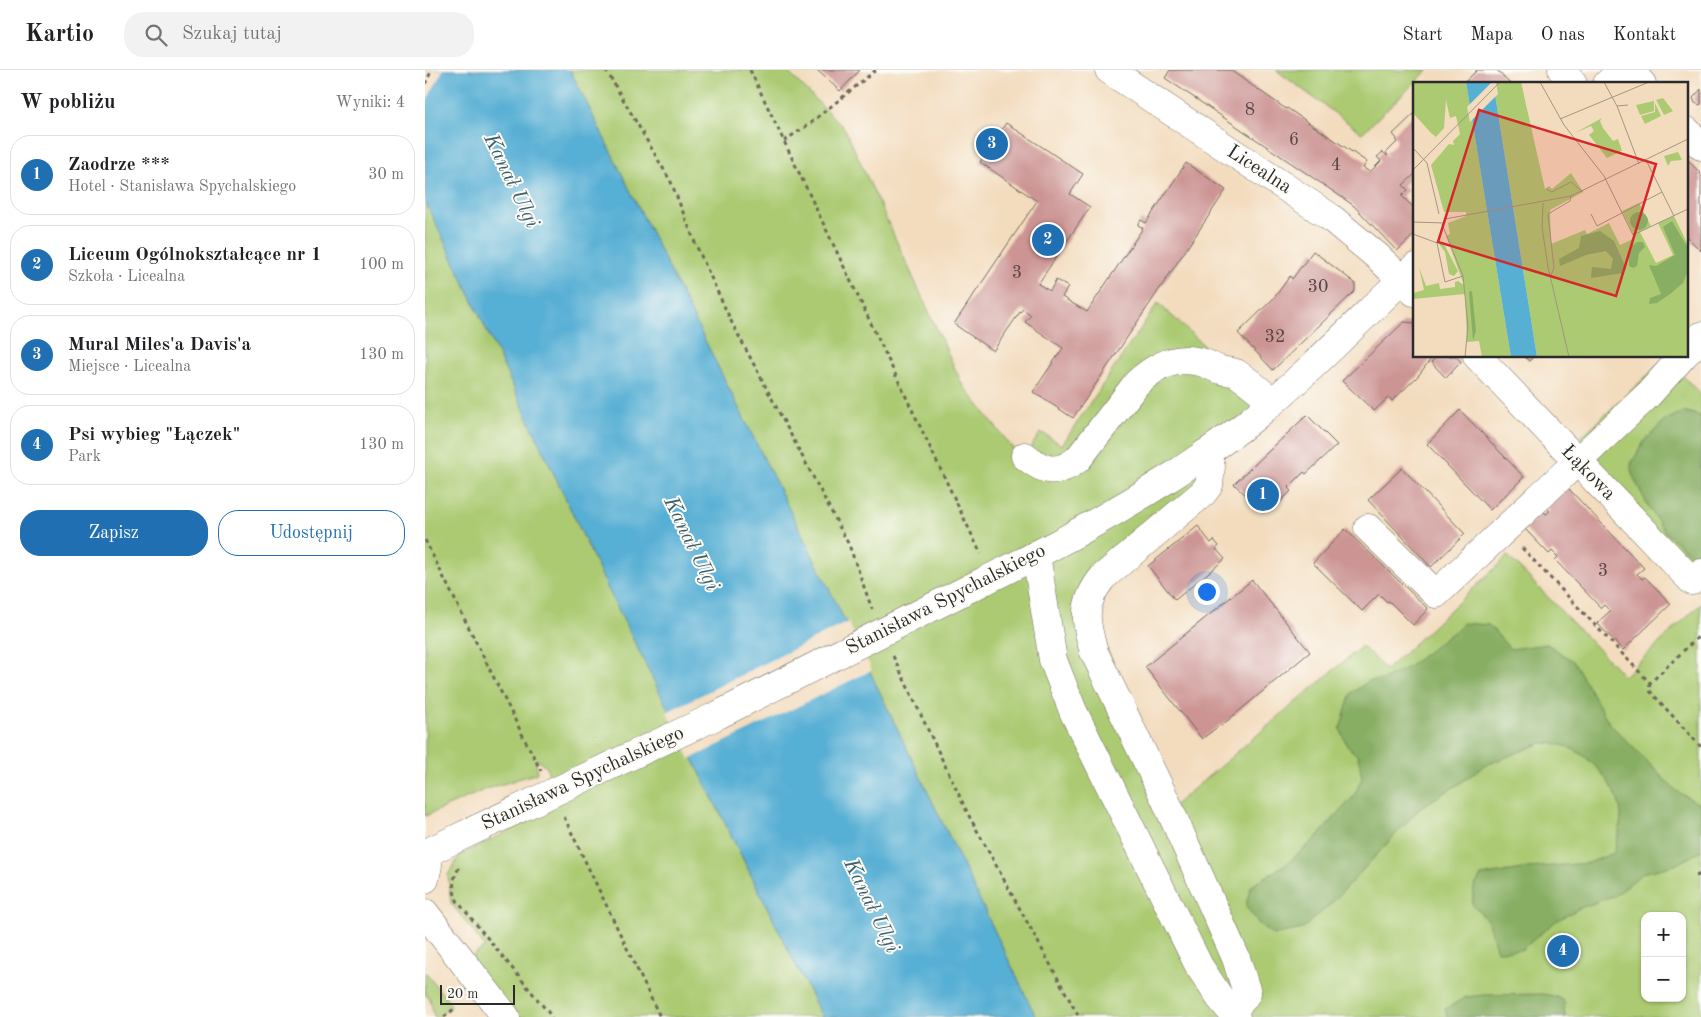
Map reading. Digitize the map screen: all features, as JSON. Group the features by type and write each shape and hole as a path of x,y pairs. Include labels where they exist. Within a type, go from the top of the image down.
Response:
{"street":[{"name":"Licealna","path":"1109,70 1329,217 1378,257 1410,279"},
{"path":"1562,70 1571,82"},
{"path":"1609,82 1621,70"},
{"path":"1629,70 1640,82"},
{"path":"1689,133 1701,146"},
{"name":"Stanisława Spychalskiego","path":"425,861 547,783 718,714 1081,532 1138,498 1244,426 1410,279"},
{"path":"1689,350 1701,336"},
{"name":"Łąkowa","path":"1479,358 1692,581 1701,573"},
{"path":"1368,528 1436,594 1648,395 1681,358"},
{"path":"1025,456 1037,466 1049,470 1059,470 1070,466 1078,459 1137,383 1147,373 1174,360 1188,360 1235,373 1272,401"},
{"path":"1035,555 1053,660 1073,711 1199,966 1233,1014 1247,993 1236,958 1165,799 1095,652 1088,631 1087,616 1093,589 1103,577 1203,493 1209,485 1211,466 1204,454"},
{"path":"425,913 506,1017"}],"path":[{"path":"425,84 432,70"},
{"path":"606,70 671,182 696,245 732,323 849,545 874,614"},
{"path":"750,70 988,579"},
{"path":"784,141 807,125 875,70"},
{"path":"1505,530 1650,682"},
{"path":"425,540 547,783 660,1017"},
{"path":"1701,634 1650,682 1649,690 1701,747"},
{"path":"890,650 968,814 1079,1017"},
{"path":"460,866 454,882 455,897 458,902 552,1017"},
{"path":"1696,876 1701,874"},
{"path":"444,1017 454,1009"}],"green space":[{"path":"570,70 786,70 845,129 962,384 1022,460 1041,432 1062,445 1158,303 1234,373 1272,401 1089,602 1170,809 1362,646 1386,670 1508,556 1624,676 1701,604 1701,1017 1036,1017 857,645"},
{"path":"1276,70 1428,70 1415,82 1413,82 1413,84 1362,133"},
{"path":"425,201 609,591 822,1017 506,1017 463,962 485,947 451,903 448,875 460,855 552,810 552,793 547,767 536,759 537,773 484,790 425,816"},
{"path":"1666,358 1701,395 1701,591 1566,451"},
{"path":"1684,411 1701,416 1701,558 1694,558 1664,531 1648,506 1632,474 1631,464 1643,443 1664,421"},
{"path":"1463,623 1489,625 1510,649 1547,644 1574,662 1609,723 1675,790 1701,805 1701,851 1675,865 1643,873 1616,895 1580,908 1556,921 1521,950 1497,951 1487,920 1472,904 1474,887 1481,876 1528,868 1588,863 1614,853 1621,815 1617,797 1606,778 1591,762 1572,749 1551,743 1542,743 1484,766 1421,807 1332,903 1302,929 1273,935 1259,924 1246,906 1250,887 1290,861 1314,840 1354,796 1362,778 1358,756 1347,746 1340,729 1351,693 1369,681 1383,680 1408,667"},
{"path":"425,972 452,1006 439,1017 434,1017 430,998 425,995"},
{"path":"1543,994 1554,996 1564,1001 1565,1017 1448,1017 1445,1009 1466,997"}],"water":[{"name":"Kanał Ulgi","path":"425,70 570,70 857,645 1036,1017 822,1017 609,591 425,201"}],"pier":[{"path":"425,70 443,70 425,104"},
{"path":"848,622 872,670 690,759 667,712"}],"building":[{"path":"817,70 860,70 840,91"},
{"path":"1170,70 1230,70 1367,162 1363,168 1370,172 1381,161 1377,157 1383,152 1387,156 1386,153 1397,142 1393,134 1413,115 1413,176 1403,185 1408,190 1402,196 1413,207 1413,236 1397,251 1354,206 1165,78"},
{"path":"1477,70 1497,70 1508,82 1465,82"},
{"path":"1701,89 1700,105 1695,103 1693,98"},
{"path":"1006,123 1083,174 1070,194 1090,207 1038,284 1050,291 1056,280 1068,287 1062,297 1087,312 1143,228 1138,225 1141,220 1146,223 1186,163 1226,190 1073,418 1033,392 1063,348 1025,322 1031,315 1023,309 993,351 954,324 1037,201 980,162"},
{"path":"1689,161 1701,174 1701,251 1689,239"},
{"path":"1313,251 1355,283 1355,291 1273,370 1238,333 1274,298 1290,276 1292,279"},
{"path":"1404,322 1413,323 1413,358 1432,358 1418,376 1392,401 1389,397 1374,411 1342,381"},
{"path":"1436,358 1458,358 1461,362 1446,378 1431,362"},
{"path":"1460,410 1524,477 1490,510 1427,444"},
{"path":"1307,415 1337,445 1288,488 1291,491 1281,501 1278,497 1263,511 1234,484"},
{"path":"1402,468 1465,534 1431,567 1368,500"},
{"path":"1568,488 1644,568 1637,574 1642,579 1645,577 1671,604 1623,650 1597,623 1610,611 1604,605 1601,608 1555,560 1558,557 1552,551 1549,554 1525,529 1544,512 1546,514 1550,511 1547,508"},
{"path":"1198,526 1211,543 1214,540 1219,546 1216,549 1225,559 1175,600 1148,566"},
{"path":"1345,529 1428,609 1413,625 1389,601 1387,602 1379,594 1362,611 1313,563"},
{"path":"1252,580 1310,652 1221,726 1202,739 1145,667"}],"place":[{"name":"Mural Miles'a Davis'a","path":"992,144"},
{"name":"Liceum Ogólnokształcące nr 1","path":"1048,240"},
{"name":"Zaodrze ***","path":"1263,495"},
{"name":"Psi wybieg \"Łączek\"","path":"1563,951"}]}
